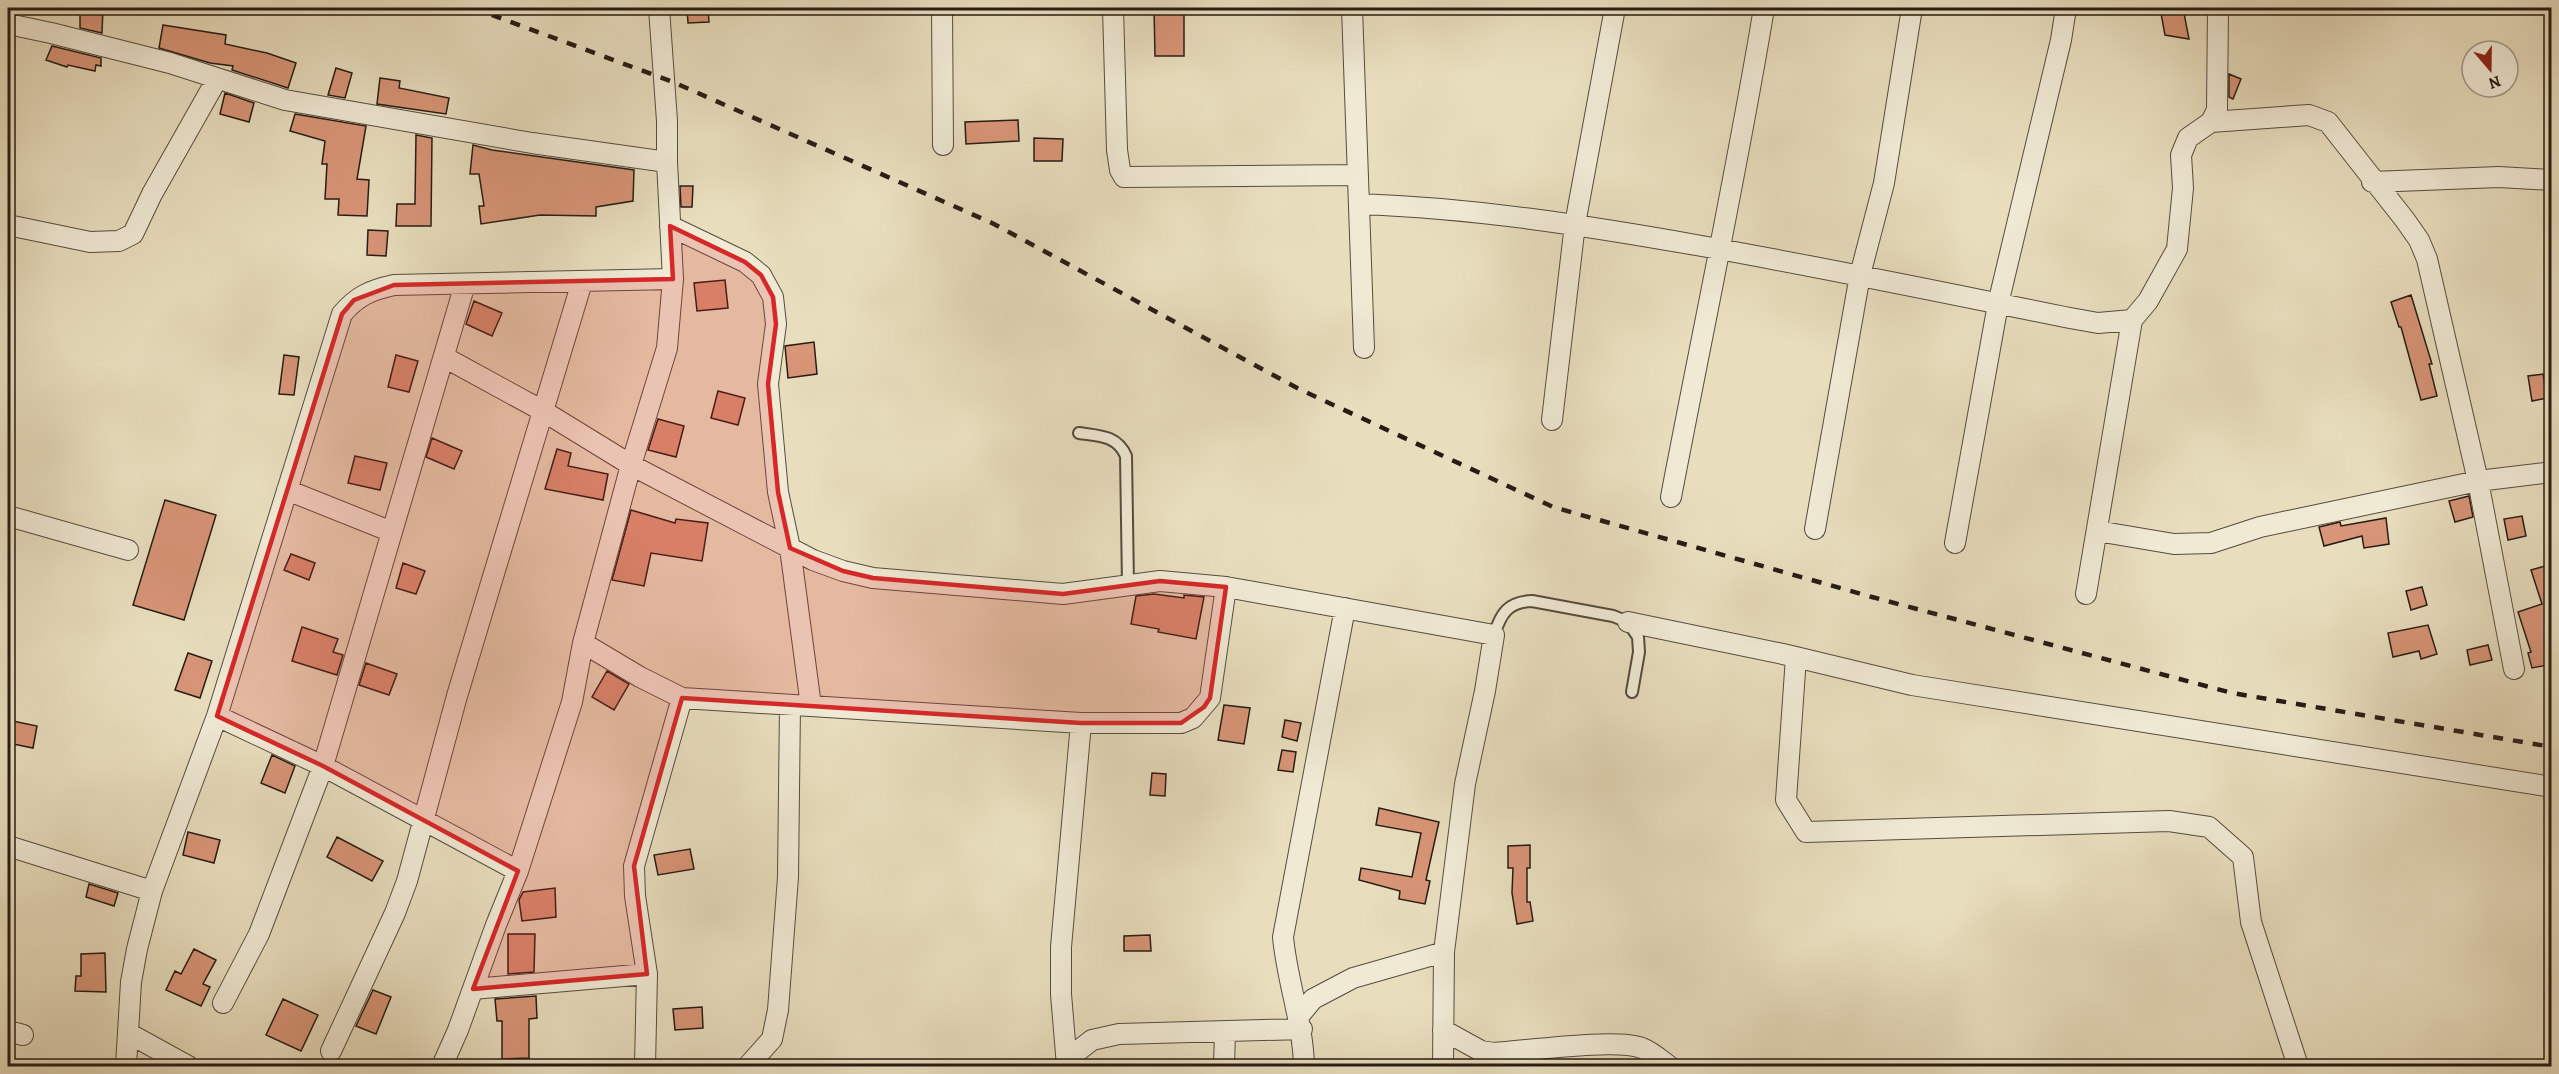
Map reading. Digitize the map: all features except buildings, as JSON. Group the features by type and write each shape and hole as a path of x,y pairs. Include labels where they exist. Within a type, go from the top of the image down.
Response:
{"street":[{"path":"442,1066 518,871 572,702 583,643 631,465 667,348 673,279 667,121 659,8"},
{"path":"942,8 943,145"},
{"path":"1113,8 1117,150 1120,170 1124,177 1358,175"},
{"path":"1352,8 1364,348"},
{"path":"1552,420 1575,224 1615,8"},
{"path":"1671,497 1746,122 1764,8"},
{"path":"1815,529 1860,275 1884,183 1912,8"},
{"path":"1955,543 1998,303 2061,40 2066,8"},
{"path":"2086,594 2132,320 2148,301 2177,249 2183,188 2181,155 2184,147 2188,138 2211,122 2217,110 2218,8"},
{"path":"8,24 170,63 285,100 532,143 667,162"},
{"path":"8,225 90,242 119,241 133,234 152,194 217,79"},
{"path":"2211,122 2309,115 2328,122 2419,240 2427,260 2478,481 2514,669"},
{"path":"2372,182 2499,177 2552,180"},
{"path":"1359,204 1458,209 1575,224 1860,275 2098,323 2132,320"},
{"path":"670,226 745,262 761,275 773,297 776,324 768,384 778,492 790,548 811,706"},
{"path":"126,1066 133,971 152,891 217,716 342,314 354,300 380,288 394,285 673,279"},
{"path":"331,1051 395,913 406,881 422,819 582,282"},
{"path":"223,1004 259,934 323,766 465,284"},
{"path":"444,357 543,411 631,465 790,548 843,571 873,578 1063,594 1160,581 1226,587 1494,635 1485,691 1465,784 1444,952 1443,1066"},
{"path":"2097,531 2174,544 2211,543 2260,527 2478,481 2552,472"},
{"path":"287,490 392,531"},
{"path":"8,516 128,550"},
{"path":"583,643 640,677 682,698 1081,723 1181,723 1199,713 1210,698 1226,587"},
{"path":"1304,1066 1301,1023 1290,988 1283,937 1345,608"},
{"path":"1628,622 1796,657 1912,685 2552,787"},
{"path":"1796,657 1786,800 1806,832 2169,821 2209,827 2243,857 2251,922 2298,1066"},
{"path":"645,1066 647,974 635,896 634,866 682,698"},
{"path":"748,1066 772,1039 778,1010 788,878 790,705"},
{"path":"217,716 323,766 518,871"},
{"path":"1066,1063 1061,947 1081,723"},
{"path":"8,846 152,891"},
{"path":"1301,1023 1313,999 1353,978 1444,952"},
{"path":"473,989 647,974"},
{"path":"1066,1063 1092,1040 1103,1036 1225,1032 1301,1023"},
{"path":"1443,1030 1481,1051 1494,1053 1611,1045 1632,1046 1653,1054 1669,1066"},
{"path":"1224,1066 1225,1032"},
{"path":"128,1033 188,1066"}],"lane":[{"path":"1079,433 1112,438 1122,447 1126,456 1128,584"},
{"path":"1494,635 1500,617 1510,605 1520,602 1532,601 1601,614 1628,622 1638,637 1639,652 1632,693"}],"highlighted area":[{"path":"670,226 745,262 761,275 773,297 776,324 768,384 778,492 790,548 843,571 873,578 1063,594 1160,581 1226,587 1210,698 1204,707 1181,723 1081,723 682,698 634,866 647,974 473,989 518,871 323,766 217,716 342,314 354,300 394,285 673,279"}],"railway":[{"path":"473,8 673,82 992,223 1299,389 1553,507 1872,597 2232,693 2552,747"}]}
